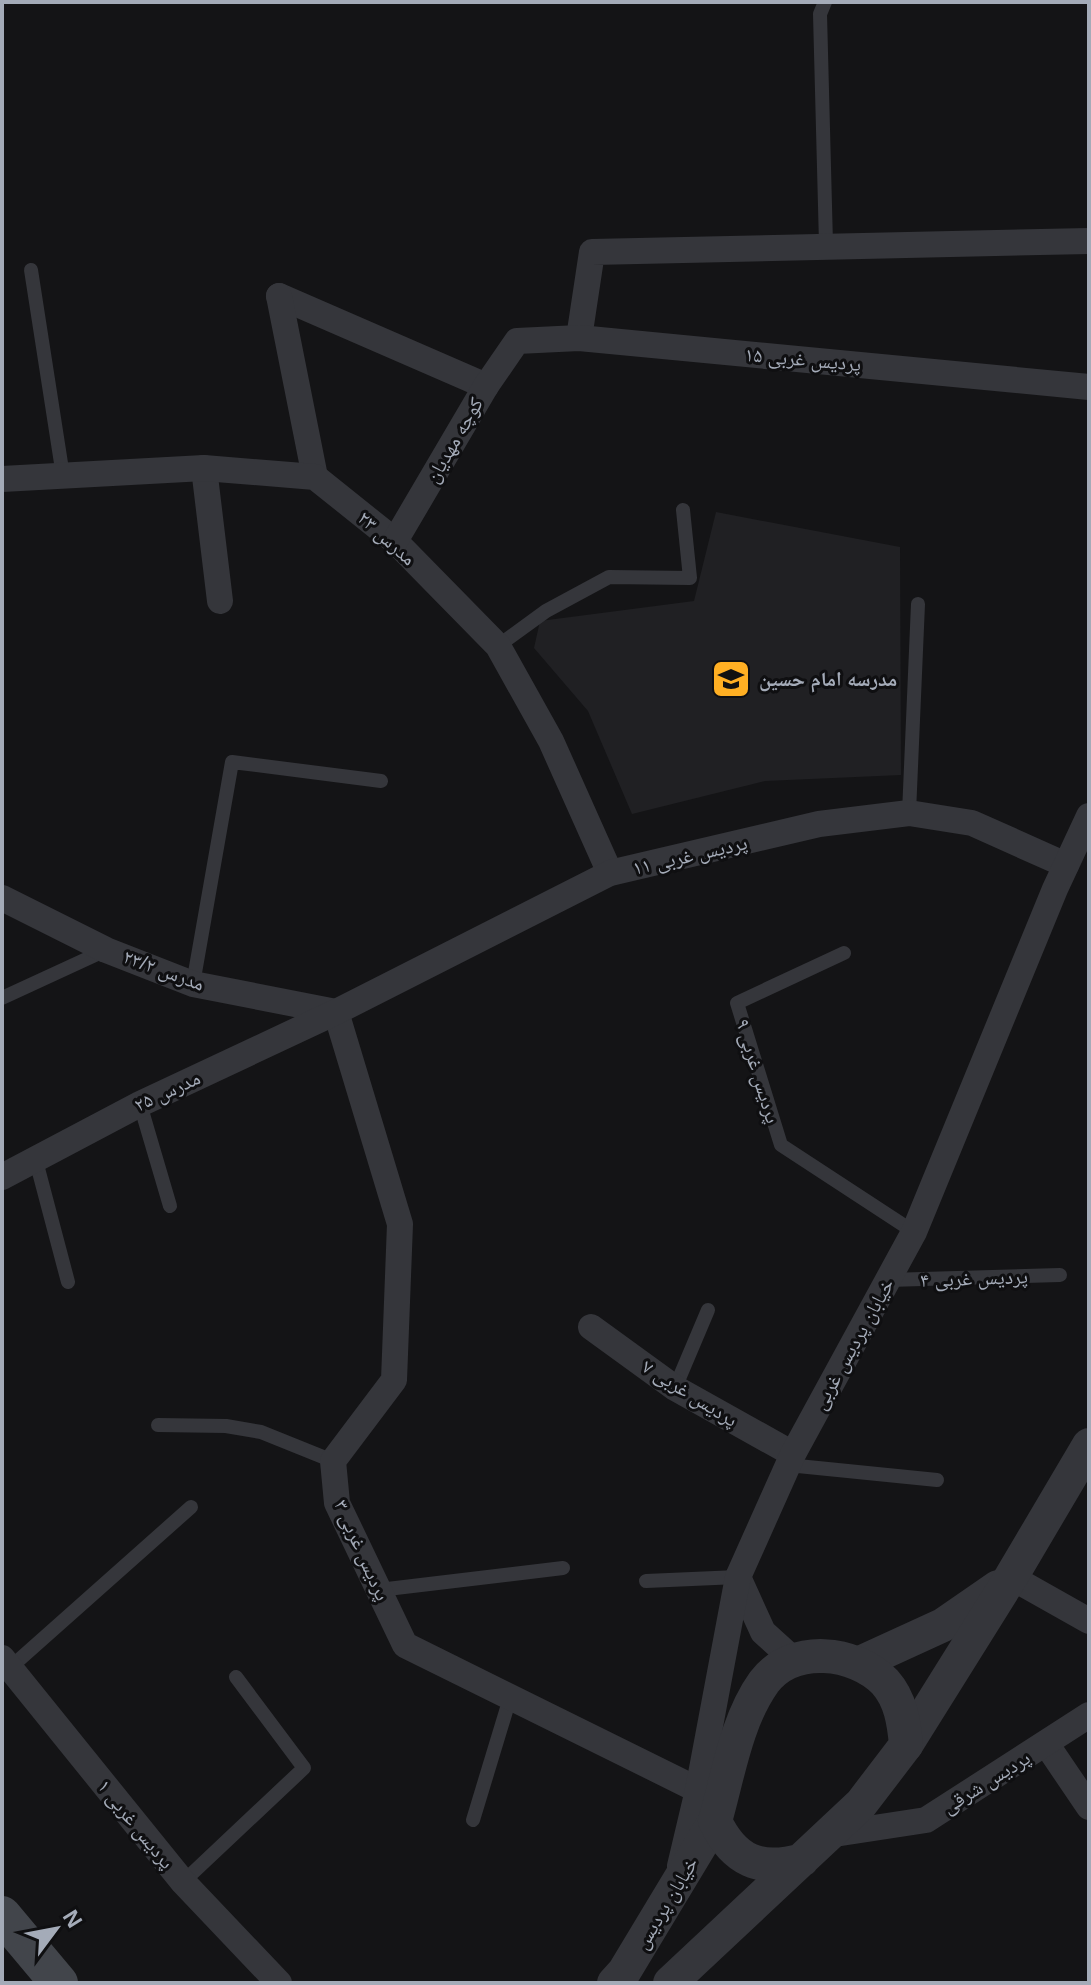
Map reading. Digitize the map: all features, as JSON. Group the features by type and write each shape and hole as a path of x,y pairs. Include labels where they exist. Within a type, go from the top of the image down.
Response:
{"main road":[{"path":"2,1915 59,1983"}],"street":[{"path":"579,338 592,252 826,244 1089,241"},
{"path":"2,479 204,468 315,477 279,296 486,386"},
{"name":"پردیس غربی ۱۵","path":"517,341 579,338 1089,387"},
{"name":"کوچه مهدیان","path":"395,541 486,386 517,341"},
{"path":"204,468 220,601"},
{"name":"مدرس ۲۳","path":"315,477 395,541 498,646 551,741 610,873"},
{"name":"پردیس غربی ۱۱","path":"336,1012 610,873 819,824 909,813 972,823 1066,865"},
{"name":"خیابان پردیس غربی","path":"674,1889 698,1790 738,1577 791,1459 914,1232 1089,816"},
{"name":"مدرس ۲۳/۲","path":"2,898 106,950 193,984 336,1012"},
{"path":"333,1461 394,1380 400,1224 336,1012"},
{"name":"مدرس ۲۵","path":"2,1177 140,1104 336,1012"},
{"name":"پردیس غربی ۷","path":"591,1327 675,1388 791,1459"},
{"path":"670,1983 861,1804 906,1745 1089,1445"},
{"name":"پردیس غربی ۳","path":"333,1461 337,1503 405,1645 698,1790"},
{"path":"738,1577 763,1632 795,1661"},
{"path":"1011,1577 1089,1621"},
{"path":"860,1663 943,1625 1011,1577"},
{"path":"802,1860 781,1866 760,1864 740,1856 724,1840 715,1821 748,1706 767,1678 795,1661 827,1655 860,1663 886,1683 903,1712 906,1745"},
{"name":"پردیس غربی ۱","path":"6,1662 183,1882 279,1983"},
{"name":"پردیس شرقی","path":"828,1835 926,1820 1047,1745 1089,1715"},
{"path":"1047,1745 1089,1807"},
{"name":"خیابان پردیس","path":"614,1983 624,1972 715,1821"}],"lane":[{"path":"825,2 820,14 826,244"},
{"path":"31,270 63,476"},
{"path":"498,646 546,611 609,577 690,578 683,510"},
{"path":"909,813 918,604"},
{"path":"193,984 232,762 381,781"},
{"path":"2,998 106,950"},
{"name":"پردیس غربی ۹","path":"844,953 737,1003 781,1145 914,1232"},
{"path":"140,1104 170,1206"},
{"path":"35,1157 68,1282"},
{"name":"پردیس غربی ۴","path":"888,1280 1060,1275"},
{"path":"675,1388 708,1310"},
{"path":"158,1425 226,1426 261,1432 333,1461"},
{"path":"791,1459 937,1480"},
{"path":"6,1662 191,1507"},
{"path":"379,1590 563,1568"},
{"path":"646,1581 738,1577"},
{"path":"183,1882 304,1768 236,1677"},
{"path":"473,1820 510,1698"}],"shaded area":[{"name":"مدرسه امام حسین","path":"716,512 900,547 901,775 765,781 632,814 588,711 534,648 540,621 694,601"}],"place":[{"name":"مدرسه امام حسین","path":"731,679"}]}
